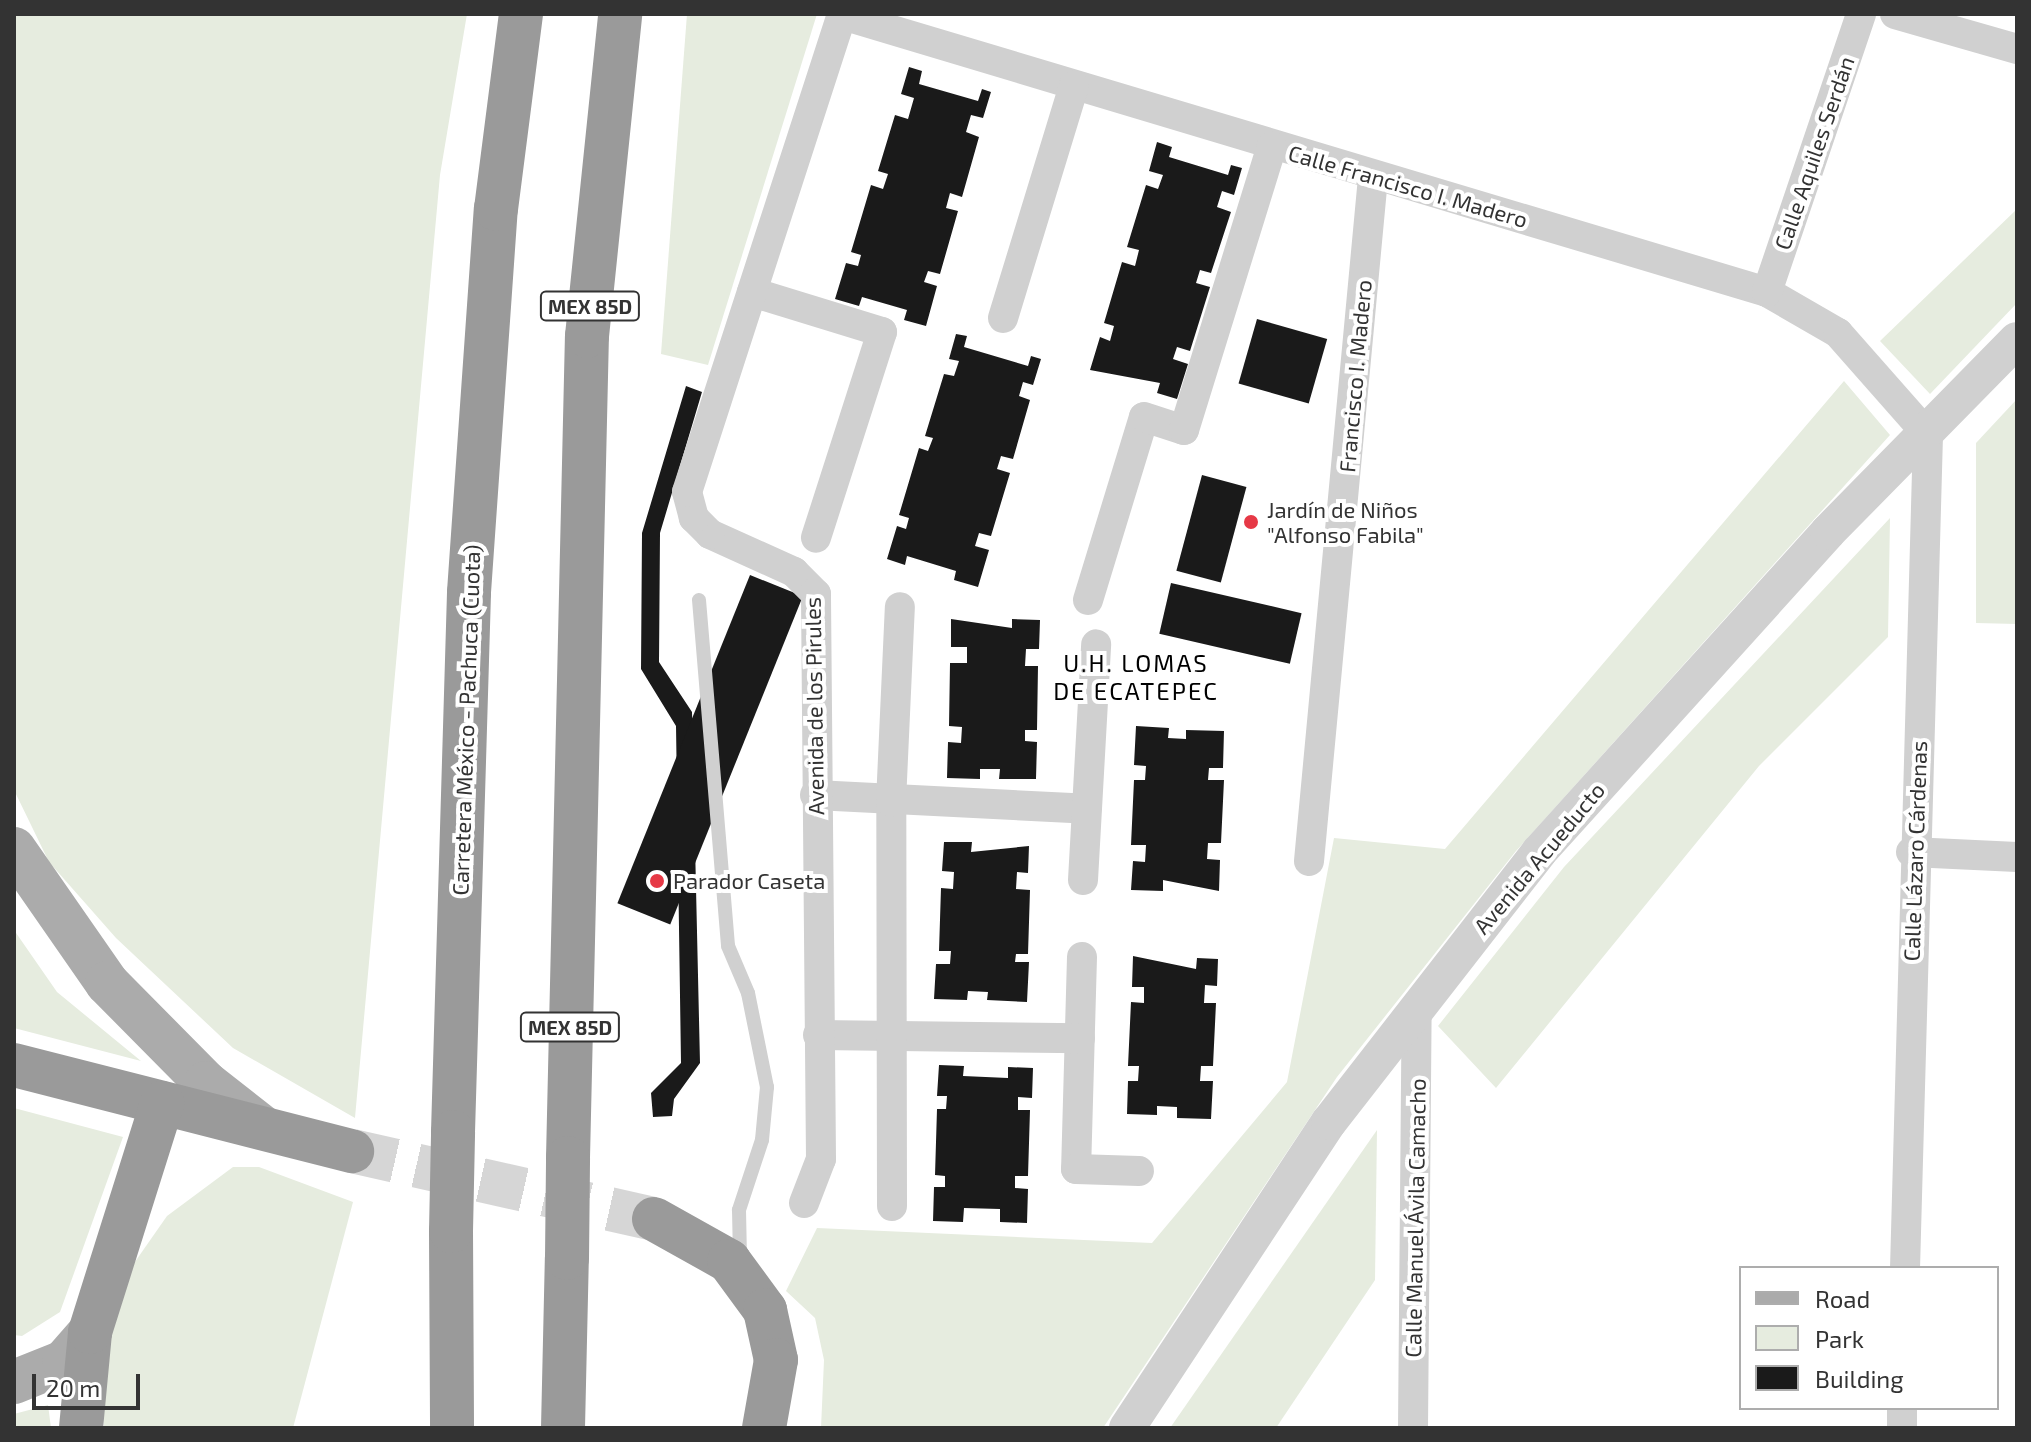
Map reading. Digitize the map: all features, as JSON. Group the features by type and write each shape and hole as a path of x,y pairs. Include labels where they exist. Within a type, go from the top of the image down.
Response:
{"highway":[{"name":"Carretera México - Pachuca (Cuota)","path":"452,1428 453,1132 469,592 496,209 521,14"},
{"name":"MEX 85D","path":"563,1428 587,336 620,14"},
{"path":"14,1065 352,1151"},
{"path":"81,1428 90,1332 162,1103"},
{"path":"654,1219 706,1242 750,1283 775,1347 764,1428"}],"main road":[{"path":"14,849 107,983 186,1064 262,1127"},
{"path":"14,1382 64,1362 90,1332"}],"street":[{"name":"Calle Aquiles Serdán","path":"1767,292 1861,14"},
{"path":"1895,14 2017,49"},
{"name":"Calle Francisco I. Madero","path":"842,15 1373,177 1767,292 1838,333 1928,435"},
{"name":"Avenida de los Pirules","path":"804,1203 821,1159 815,795 816,594 794,572 710,534 694,518 687,492 842,15"},
{"path":"1003,318 1074,86"},
{"path":"1088,600 1144,417 1184,430 1272,146"},
{"name":"Francisco I. Madero","path":"1309,861 1373,177"},
{"path":"752,292 882,332 816,538"},
{"name":"Avenida Acueducto","path":"1127,1428 1329,1122 1539,852 1828,532 1928,435 2017,340"},
{"name":"Calle Lázaro Cárdenas","path":"1905,1266 1911,852 1926,645 1928,435"},
{"path":"892,1206 891,802 900,607"},
{"path":"1083,880 1096,644"},
{"path":"815,795 891,802 1087,809"},
{"path":"1911,852 2017,857"},
{"path":"1082,957 1076,1169 1139,1171"},
{"name":"Calle Manuel Ávila Camacho","path":"1413,1428 1417,1009"},
{"path":"818,1035 1080,1038"}],"lane":[{"path":"699,600 728,946 748,993 767,1087 762,1140 737,1230 750,1283"}],"green space":[{"path":"14,14 467,14 440,175 355,1118 233,1048 116,938 49,862 14,790"},
{"path":"687,14 817,14 708,365 661,354"},
{"path":"2017,209 2017,303 1930,394 1880,341"},
{"path":"1844,381 1890,435 1516,851 1337,1077 1103,1428 821,1428 824,1360 815,1318 786,1291 817,1228 1152,1243 1287,1082 1334,838 1445,849"},
{"path":"2017,399 2017,624 1976,623 1976,443"},
{"path":"1890,518 1888,637 1759,766 1496,1088 1438,1026 1564,867"},
{"path":"14,930 57,992 141,1061 14,1028"},
{"path":"14,1108 123,1137 60,1312 22,1336 14,1335"},
{"path":"1377,1130 1375,1280 1276,1428 1170,1428"},
{"path":"233,1167 259,1167 353,1202 293,1428 104,1428 99,1370 123,1279 167,1216"},
{"path":"48,1405 51,1428 14,1428 14,1414"}],"building":[{"path":"909,67 922,71 919,84 978,101 982,89 991,92 983,118 971,115 966,132 979,137 962,197 950,193 946,208 958,211 940,274 928,271 924,282 937,286 926,326 904,320 907,310 862,297 859,306 835,299 846,263 858,266 861,255 851,252 871,185 883,189 888,174 878,171 895,115 908,119 914,98 901,94"},
{"path":"1157,142 1172,147 1169,157 1228,175 1231,165 1242,168 1234,195 1222,191 1217,207 1231,212 1211,273 1200,270 1196,283 1210,287 1190,351 1177,347 1173,359 1188,364 1177,399 1157,393 1160,383 1090,370 1100,337 1110,341 1114,326 1104,323 1122,262 1135,266 1139,250 1127,247 1146,185 1158,189 1163,175 1149,171"},
{"path":"1257,319 1327,339 1309,404 1239,383"},
{"path":"956,334 967,336 964,347 1028,366 1031,356 1041,359 1033,385 1023,382 1019,396 1030,400 1013,459 1001,456 997,469 1010,473 991,536 979,533 975,546 989,550 978,587 954,580 956,571 907,556 905,565 887,559 897,526 906,529 909,518 899,515 919,448 928,451 933,438 925,436 944,374 954,376 959,361 949,359"},
{"path":"686,386 702,392 660,533 659,662 692,712 700,1063 674,1099 672,1116 653,1117 651,1093 681,1063 676,726 641,669 642,533"},
{"path":"1202,475 1246,487 1221,583 1176,571"},
{"path":"750,575 803,596 670,925 617,903"},
{"path":"1171,583 1302,613 1290,664 1159,634"},
{"path":"951,619 1012,628 1012,619 1040,620 1039,649 1026,649 1025,666 1038,666 1037,730 1025,730 1025,741 1037,742 1036,779 999,779 1000,769 980,769 980,779 947,778 948,742 961,743 962,727 949,726 950,663 967,663 967,647 951,647"},
{"path":"1136,726 1169,728 1168,738 1186,739 1186,730 1224,731 1223,768 1209,768 1208,780 1224,780 1221,843 1208,843 1207,859 1220,860 1219,891 1163,880 1163,891 1131,890 1133,861 1145,862 1146,845 1131,845 1134,780 1145,780 1146,766 1134,765"},
{"path":"944,842 972,842 971,852 1029,846 1028,873 1017,872 1016,889 1030,890 1028,954 1016,954 1015,962 1029,962 1027,1002 987,1000 988,992 968,991 967,1000 934,999 936,964 950,964 951,951 939,951 941,888 953,889 954,872 942,871"},
{"path":"1133,956 1196,969 1197,958 1218,959 1217,986 1205,985 1204,1003 1216,1003 1213,1066 1201,1066 1200,1081 1213,1081 1211,1119 1177,1118 1177,1107 1157,1106 1157,1115 1127,1114 1128,1081 1138,1081 1139,1066 1128,1066 1131,1002 1144,1003 1144,987 1132,987"},
{"path":"939,1065 964,1066 963,1076 1008,1078 1008,1067 1033,1068 1032,1098 1018,1097 1018,1110 1030,1110 1028,1176 1015,1176 1015,1188 1028,1189 1027,1223 1000,1222 1000,1209 964,1208 963,1222 933,1221 934,1187 945,1187 945,1176 935,1175 937,1109 946,1109 947,1096 937,1096"}],"tunnel":[{"path":"352,1151 654,1219"}],"place":[{"name":"Jardín de Niños \"Alfonso Fabila\"","path":"1251,522"},
{"name":"Parador Caseta","path":"657,881"}],"district":[{"name":"U.H. LOMAS DE ECATEPEC","path":"1136,677"}]}
